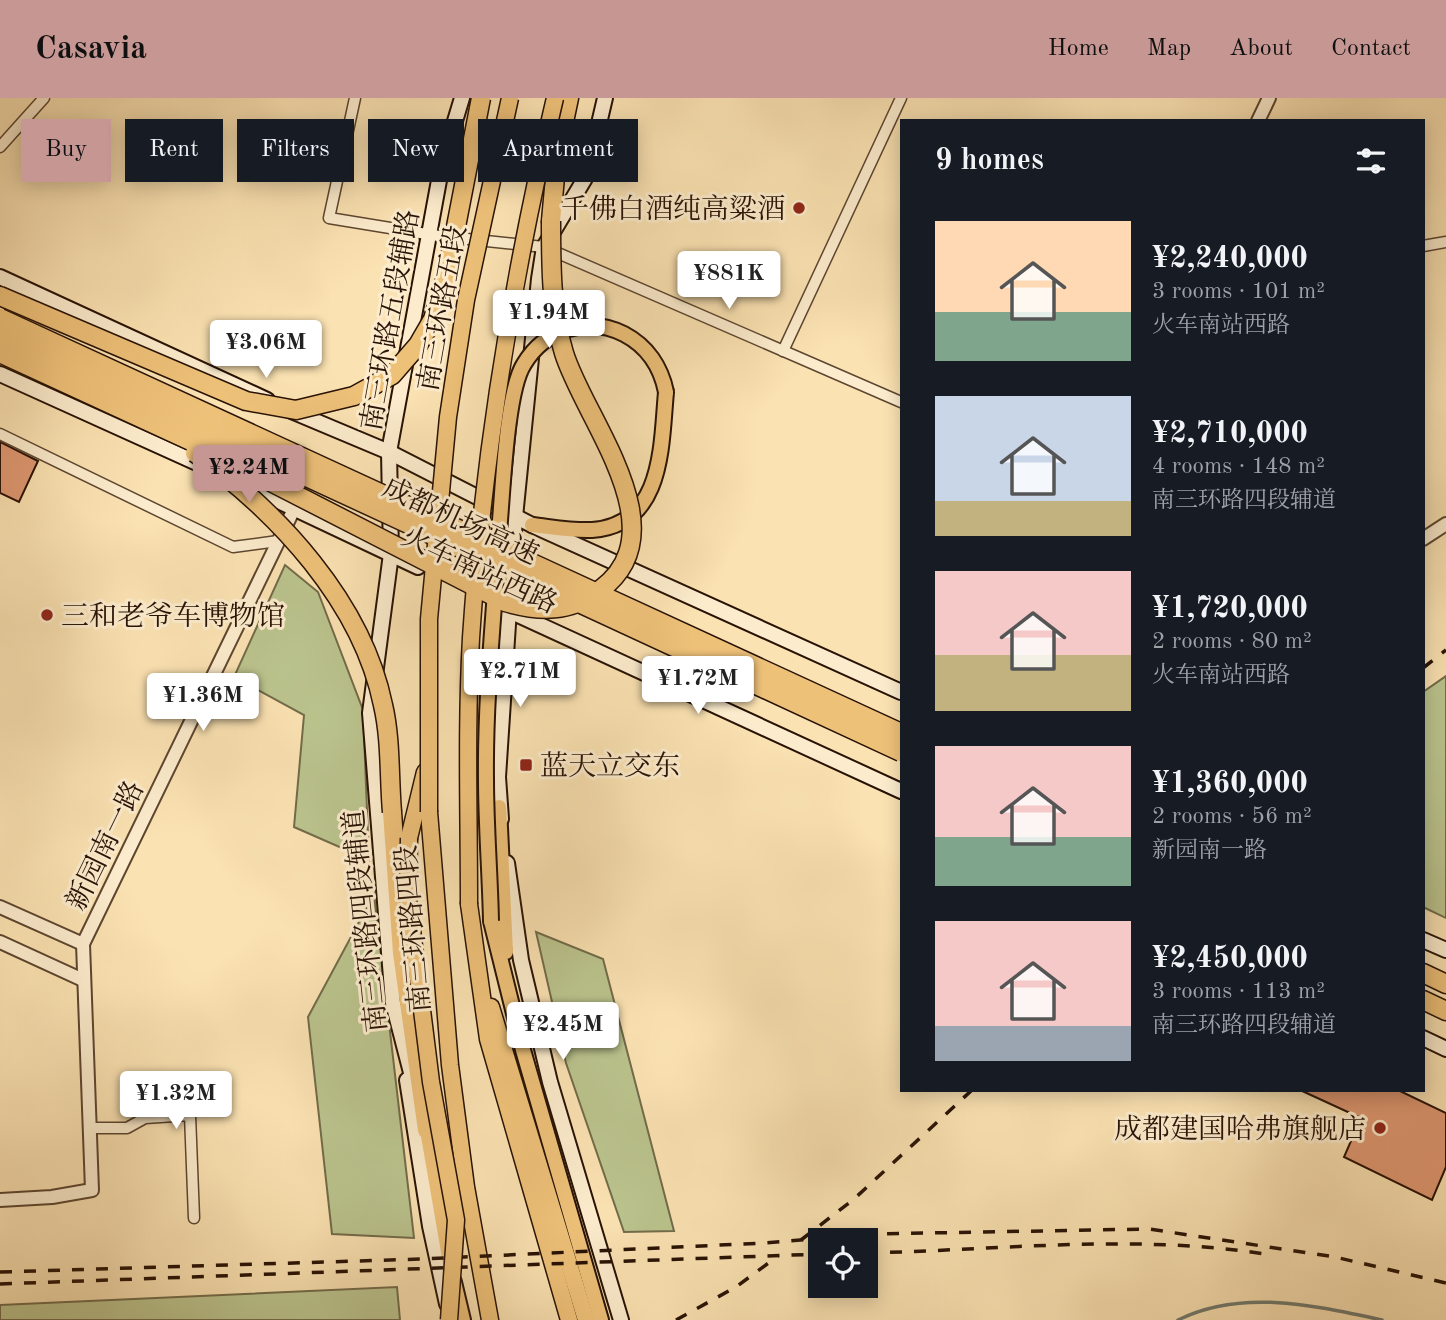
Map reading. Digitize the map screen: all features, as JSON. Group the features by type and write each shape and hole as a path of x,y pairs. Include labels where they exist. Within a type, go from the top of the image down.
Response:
{"highway":[{"path":"0,296 246,401 296,410 354,396 392,374 418,345 433,319 447,273 481,98"},
{"name":"南三环路五段","path":"438,530 448,417 467,300 510,98"},
{"path":"555,98 540,160 490,439 478,547 469,688 469,904 488,1039 569,1320"},
{"path":"0,353 158,427 505,601 529,608 572,607 603,589 615,576 625,558 632,519 619,469 574,379 564,352 557,318 551,269 552,197 569,98"},
{"name":"成都机场高速","path":"0,318 900,733"},
{"name":"成都机场高速","path":"0,335 900,752"},
{"path":"158,427 216,468 276,523 328,585 342,606 370,666 383,705 402,953 426,1129"},
{"name":"南三环路四段","path":"438,530 429,619 428,759 423,808 450,1065 466,1187 490,1320"},
{"path":"423,808 409,838 408,898 431,1082 456,1220 450,1320"},
{"path":"478,967 540,1162 586,1320"},
{"path":"1425,974 1446,984"},
{"path":"1425,1001 1446,1011"}],"main road":[{"name":"南三环路五段辅路","path":"391,554 389,453 442,164 462,98"},
{"path":"523,1050 506,954 499,807 516,517 544,247 587,174 604,98"},
{"path":"0,277 235,386 389,453 532,525 900,692"},
{"path":"532,525 590,530 612,526 630,517 655,483 666,392 658,369 640,345 623,333 592,324 572,327 537,347 522,365 504,466 486,777 491,921 523,1050 601,1320"},
{"name":"火车南站西路","path":"0,374 295,507 509,611 900,791"},
{"name":"南三环路四段辅道","path":"391,554 370,713 393,1003 426,1129 463,1320"},
{"path":"499,807 527,987 560,1117 621,1320"},
{"path":"1425,941 1446,950"},
{"path":"1425,1039 1446,1049"},
{"path":"402,1044 430,1226 450,1320"}],"street":[{"path":"0,147 44,98"},
{"path":"355,98 329,218 430,235 544,247 900,402"},
{"path":"783,351 901,98"},
{"path":"1259,119 1269,98"},
{"path":"1425,246 1446,242"},
{"path":"0,434 233,547 278,541"},
{"name":"新园南一路","path":"0,1200 92,1191 83,944 295,507"},
{"path":"1425,538 1446,524"},
{"path":"0,907 83,944"},
{"path":"0,942 83,980"},
{"path":"91,1128 127,1128 145,1118 190,1115 194,1218"}],"green space":[{"path":"285,565 318,592 363,710 369,860 294,827 304,715 234,677"},
{"path":"1446,676 1446,918 1425,908 1425,691"},
{"path":"374,894 414,1238 332,1234 308,1017"},
{"path":"536,932 603,959 674,1231 624,1232 566,1063"},
{"path":"397,1287 400,1320 0,1320 0,1305"}],"building":[{"path":"0,442 38,461 19,502 0,493"},
{"path":"1304,1092 1402,1092 1446,1113 1446,1167 1432,1200 1344,1157 1361,1118"}],"waterway":[{"path":"1178,1320 1202,1310 1253,1302 1305,1305 1382,1320"}],"railway":[{"path":"1425,666 1446,650"},
{"path":"801,1240 854,1199 970,1092"},
{"path":"0,1272 422,1259 764,1243 872,1234 1149,1229 1335,1257 1446,1283"},
{"path":"878,1253 1120,1244 1221,1248 1271,1255"},
{"path":"0,1284 808,1254"},
{"path":"676,1320 736,1287 778,1256"}],"place":[{"name":"千佛白酒纯高粱酒","path":"799,208"},
{"name":"三和老爷车博物馆","path":"47,615"},
{"name":"蓝天立交东","path":"526,765"},
{"name":"成都建国哈弗旗舰店","path":"1380,1128"}]}
